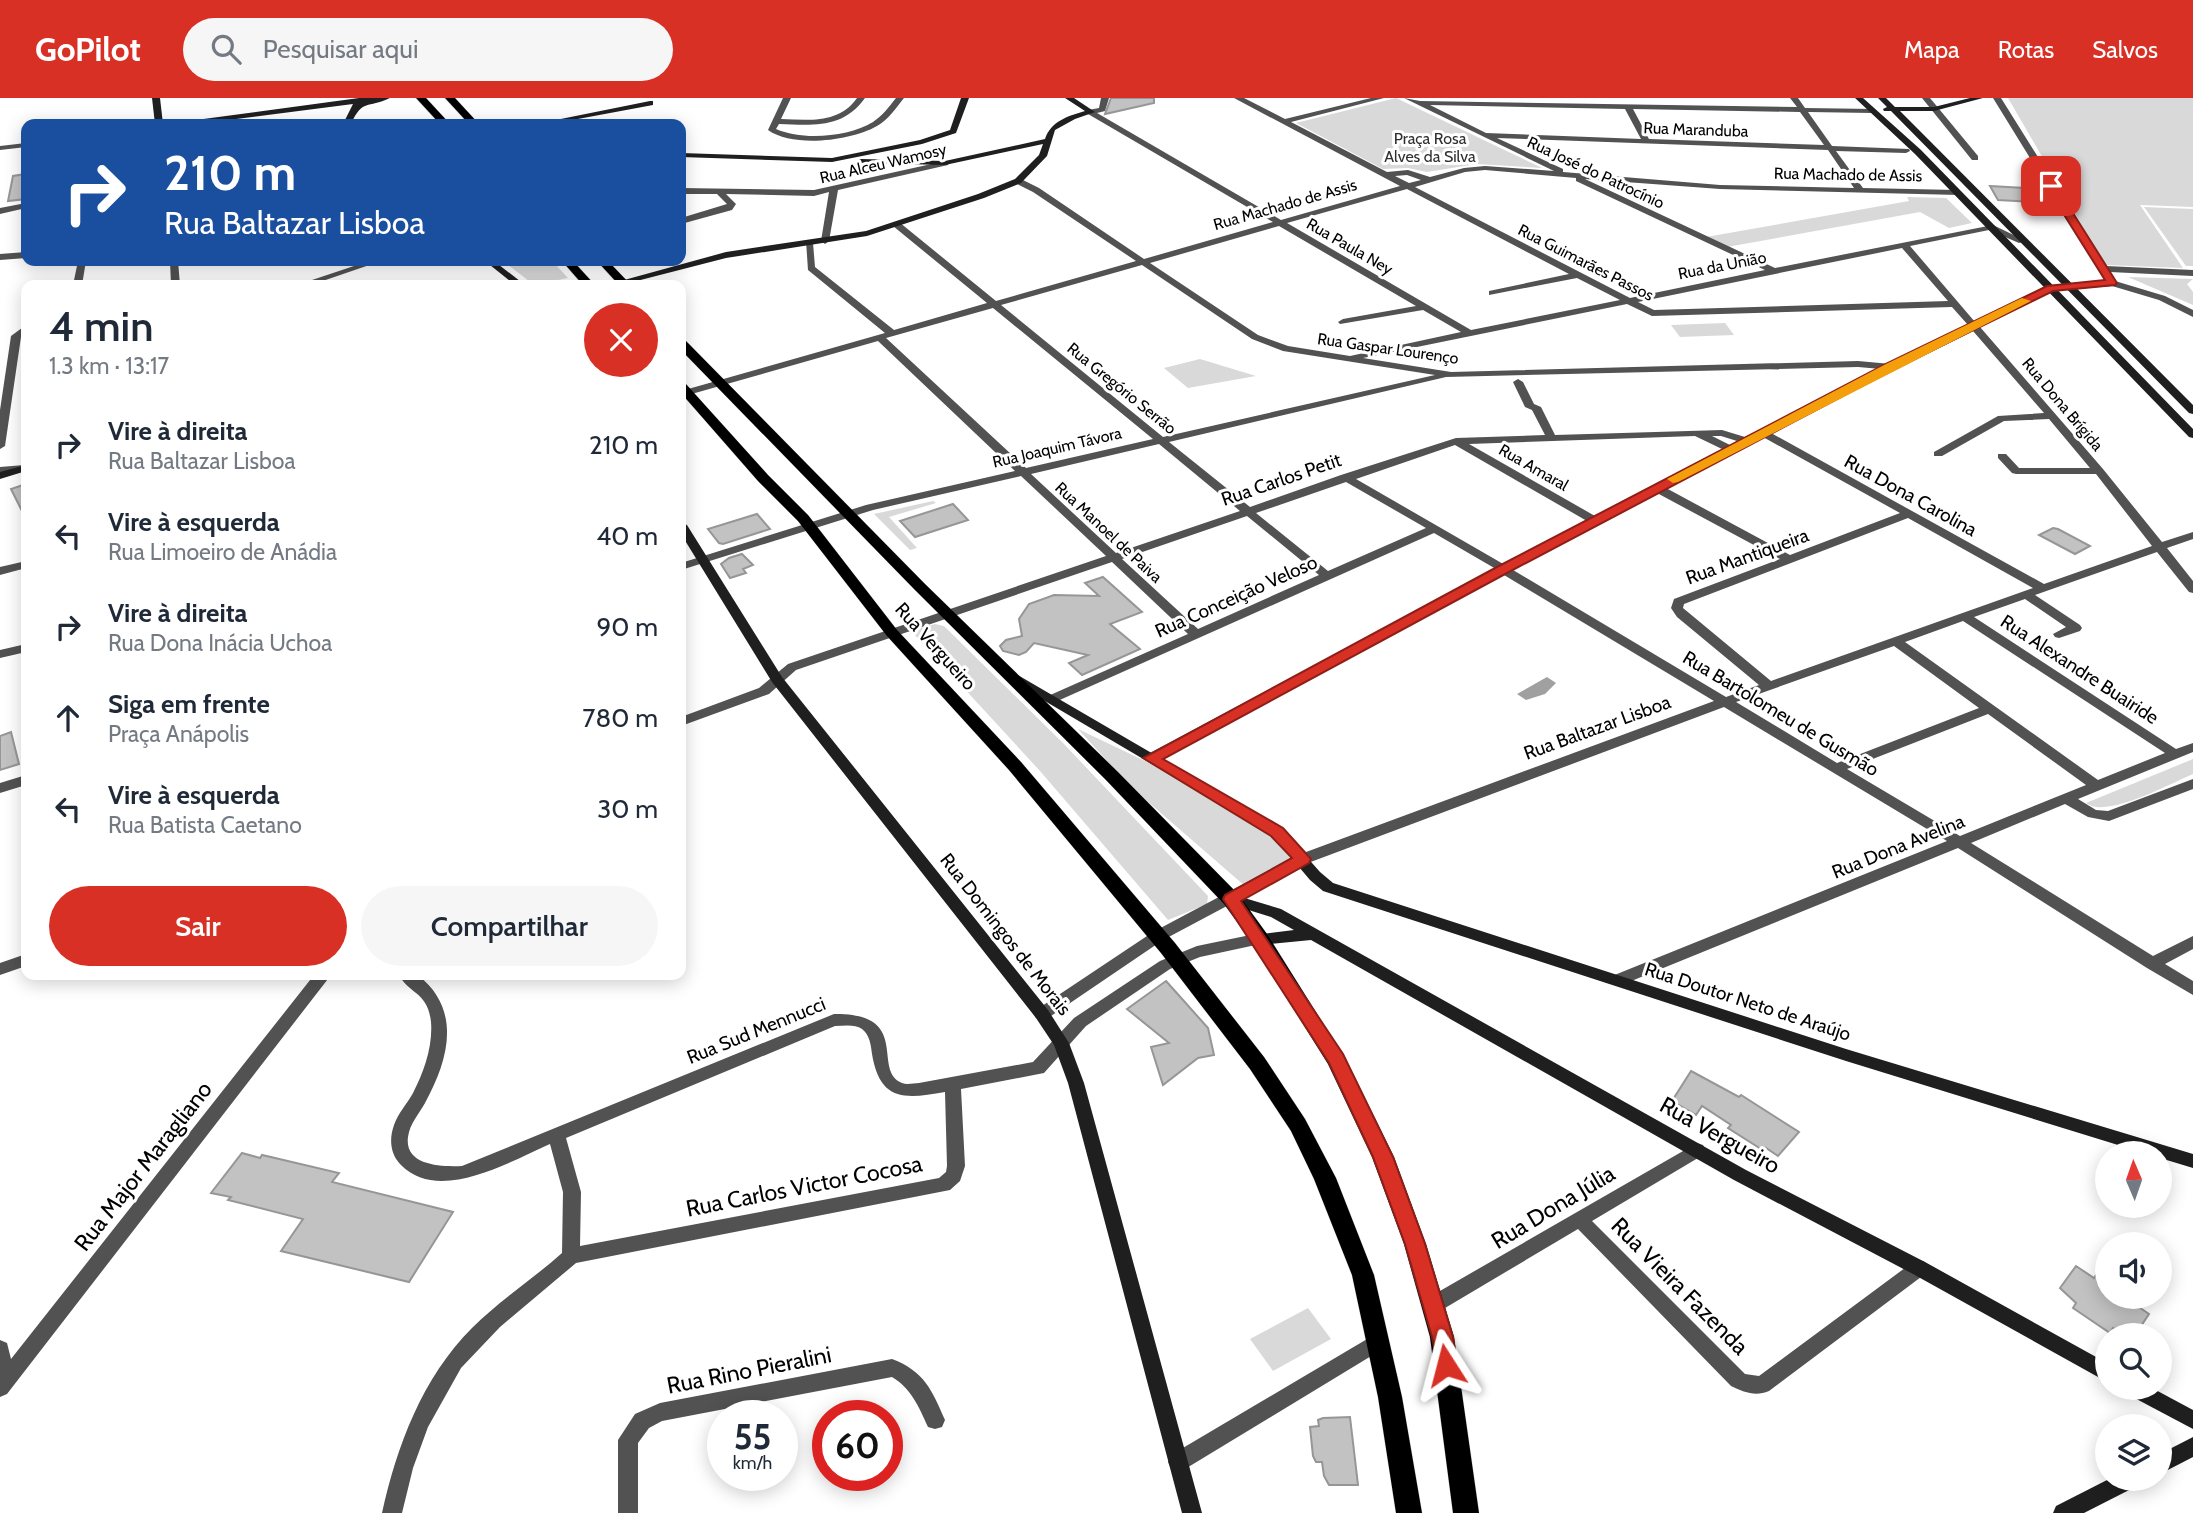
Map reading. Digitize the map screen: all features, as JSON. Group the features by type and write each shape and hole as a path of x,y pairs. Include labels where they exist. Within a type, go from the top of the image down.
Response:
{"main road":[{"path":"421,98 440,119"},
{"path":"450,98 469,119"},
{"path":"572,266 584,280"},
{"path":"606,266 617,280"},
{"name":"Rua Vergueiro","path":"686,348 848,514 1016,678 1231,899"},
{"name":"Rua Vergueiro","path":"686,394 809,526 892,633 1015,766 1178,959 1257,1063 1298,1125 1325,1178 1363,1276 1378,1340 1409,1513"},
{"path":"1231,899 1260,939 1336,1060 1383,1157 1415,1244 1443,1337 1466,1513"}],"street":[{"path":"156,98 158,119"},
{"path":"216,119 386,98"},
{"path":"788,98 772,130 779,134 813,137 835,136 876,123 900,98"},
{"path":"775,121 819,122 838,119 853,110 862,98"},
{"path":"832,160 943,136 956,127 965,98"},
{"path":"1069,98 1091,112"},
{"path":"635,280 726,256 825,241 896,224 1018,181 1043,156 1048,134 1062,122 1102,109 1105,98"},
{"name":"Rua Guimarães Passos","path":"1238,98 1652,313 1955,304"},
{"path":"1322,98 1341,108"},
{"path":"1283,122 1380,98"},
{"name":"Rua José do Patrocínio","path":"1408,98 1774,271"},
{"path":"1684,98 1690,109"},
{"path":"1794,98 1860,190"},
{"path":"1859,98 1918,152 2193,435"},
{"path":"1882,98 2193,411"},
{"path":"1926,98 1976,158"},
{"path":"1418,103 1541,102 1690,109 1872,111 1934,109 1979,98"},
{"path":"1997,98 2112,283"},
{"path":"349,119 361,99"},
{"path":"567,119 651,100"},
{"path":"612,119 651,100"},
{"path":"1628,107 1646,141"},
{"name":"Rua Paula Ney","path":"1091,112 1469,333"},
{"path":"583,116 586,119"},
{"name":"Rua Maranduba","path":"1485,135 1906,151"},
{"name":"Rua Alceu Wamosy","path":"686,191 786,194 834,190 1047,141"},
{"path":"0,148 21,146"},
{"path":"686,155 945,163"},
{"name":"Rua Machado de Assis","path":"686,390 1427,179 1474,168 1720,187 1956,192"},
{"path":"1384,175 1405,172 1427,179"},
{"name":"Rua Gaspar Lourenço","path":"1018,181 1263,341 1286,349 1446,374 1845,364 1890,367"},
{"path":"825,241 834,190"},
{"path":"686,219 729,208 732,204 721,194 724,191"},
{"path":"0,211 21,207"},
{"name":"Rua Gregório Serrão","path":"896,224 1327,576"},
{"path":"1990,227 2022,241"},
{"name":"Rua da União","path":"1344,359 1990,227"},
{"path":"809,243 811,268 890,332"},
{"name":"Rua Dona Brígida","path":"1904,245 2099,471 2193,589"},
{"path":"0,257 21,255"},
{"path":"318,280 361,266"},
{"path":"495,266 514,280"},
{"path":"2104,270 2193,273"},
{"path":"1492,293 1576,275"},
{"path":"1151,758 1730,449 2050,288 2112,283 2162,298 2193,314"},
{"path":"1343,322 1424,307"},
{"path":"0,446 2,408 16,336 21,332"},
{"name":"Rua Manoel de Paiva","path":"878,336 1197,635"},
{"name":"Rua Gaspar Lourenço","path":"1845,364 1874,375"},
{"name":"Rua Joaquim Távora","path":"686,566 848,514 1446,374"},
{"path":"1518,382 1530,407 1536,407 1552,438"},
{"path":"1938,454 2002,418 2052,416"},
{"name":"Rua Carlos Petit","path":"1697,433 1730,449"},
{"name":"Rua Carlos Petit","path":"686,720 764,691 792,667 1456,441 1722,433 1746,441"},
{"name":"Rua Dona Carolina","path":"1764,433 2042,588"},
{"name":"Rua Amaral","path":"1456,441 1595,521"},
{"path":"2002,456 2018,471 2099,471"},
{"path":"0,470 21,468"},
{"path":"0,476 21,469"},
{"name":"Rua Bartolomeu de Gusmão","path":"1345,477 1435,528 1959,842 2193,989"},
{"path":"1657,488 1790,560"},
{"name":"Rua Mantiqueira","path":"1769,685 1681,614 1677,608 1678,602 1682,598 1908,514"},
{"name":"Rua Conceição Veloso","path":"1053,699 1435,528"},
{"name":"Rua Domingos de Morais","path":"686,534 777,679 1042,1014 1061,1043 1076,1083 1192,1513"},
{"name":"Rua Baltazar Lisboa","path":"1042,1014 1158,936 1303,859 1769,685 2193,535"},
{"path":"0,571 21,566"},
{"path":"2025,594 2076,628 2059,634"},
{"name":"Rua Alexandre Buairide","path":"1964,616 2175,754"},
{"path":"1895,641 2095,786"},
{"path":"0,654 21,649"},
{"name":"Rua Vergueiro","path":"1016,678 1151,758"},
{"path":"1836,768 1989,709"},
{"name":"Rua Dona Avelina","path":"1618,980 2193,747"},
{"name":"Rua Doutor Neto de Araújo","path":"1151,758 1277,832 1303,859 1317,880 1328,887 1846,1055 2193,1161"},
{"path":"0,788 21,782"},
{"path":"2065,798 2093,814 2109,816 2193,784"},
{"name":"Rua Vergueiro","path":"1231,899 1276,913 1697,1150 1919,1268 2095,1366"},
{"path":"1260,939 1312,934"},
{"name":"Rua Sud Mennucci","path":"413,980 430,995 436,1009 437,1049 431,1070 403,1124 399,1140 402,1153 410,1164 425,1171 447,1175 463,1173 834,1020 853,1017 866,1023 875,1033 890,1084 899,1090 954,1085 1038,1068 1080,1022 1151,974 1178,959 1220,946 1260,939"},
{"path":"2152,964 2193,942"},
{"path":"0,969 21,962"},
{"name":"Rua Major Maragliano","path":"3,1384 319,980"},
{"name":"Rua Carlos Victor Cocosa","path":"571,1256 944,1185 954,1176 956,1166 954,1085"},
{"path":"392,1513 399,1482 425,1413 442,1380 470,1343 571,1256 572,1192 556,1135"},
{"name":"Rua Dona Júlia","path":"1433,1305 1697,1150"},
{"name":"Rua Vieira Fazenda","path":"1579,1219 1738,1380 1752,1385 1762,1385 1919,1268"},
{"path":"1178,1462 1378,1340"},
{"path":"0,1349 3,1384"},
{"name":"Rua Rino Pieralini","path":"628,1513 628,1440 642,1421 660,1412 892,1368 903,1371 913,1379 935,1420"},
{"path":"2156,1400 2193,1420"},
{"path":"2172,1458 2193,1447"},
{"path":"2063,1513 2106,1491"}],"green space":[{"name":"Praça Rosa Alves da Silva","path":"1396,98 1542,168 1477,164 1427,172 1408,168 1383,169 1296,123"},
{"path":"2008,98 2193,98 2193,207 2140,205 2183,268 2105,265"},
{"path":"1907,197 1946,198 1972,223 1949,228 1920,212 1727,247 1706,237 1909,201"},
{"path":"2144,207 2193,209 2193,266 2186,266"},
{"path":"509,266 557,266 568,278 558,280 528,280"},
{"path":"2128,277 2193,279 2187,284 2193,292 2193,305"},
{"path":"1725,323 1734,335 1680,337 1671,325"},
{"path":"1200,359 1256,376 1188,388 1164,368"},
{"path":"933,501 936,503 889,517 917,548 910,550 874,514"},
{"path":"935,624 944,626 1063,743 1208,896 1207,904 1168,920 1040,771 914,634 917,629"},
{"path":"1078,729 1168,772 1269,831 1294,858 1246,887 1131,787"},
{"path":"2193,759 2193,774 2154,792 2108,807 2096,807 2086,803"},
{"path":"1308,1308 1331,1339 1273,1371 1250,1339"}],"shaded area":[{"path":"1547,677 1556,683 1545,694 1526,700 1517,694"}],"building":[{"path":"1111,98 1154,98 1154,103 1105,114"},
{"path":"21,175 21,200 8,201 13,176"},
{"path":"1990,186 2025,188 2033,202 1998,200"},
{"path":"21,486 21,509 11,489"},
{"path":"953,504 968,520 915,537 900,521"},
{"path":"757,514 770,529 723,544 719,543 708,529"},
{"path":"2053,528 2090,546 2075,554 2039,535"},
{"path":"742,554 753,565 743,569 746,573 730,578 721,564"},
{"path":"1103,577 1142,612 1110,624 1140,649 1082,675 1069,663 1088,655 1034,643 1019,655 1003,651 1000,646 1006,640 1022,636 1019,619 1029,604 1054,595 1099,596 1085,583"},
{"path":"11,732 19,764 0,770 0,736"},
{"path":"1166,981 1208,1028 1214,1055 1198,1058 1163,1085 1151,1047 1169,1043 1127,1009"},
{"path":"1691,1071 1739,1097 1741,1095 1799,1132 1778,1156 1766,1148 1764,1151 1728,1128 1731,1125 1702,1106 1696,1115 1672,1101"},
{"path":"242,1153 339,1173 332,1182 453,1212 409,1282 281,1251 303,1219 228,1200 231,1197 211,1193"},
{"path":"2076,1266 2094,1278 2095,1309 2142,1309 2149,1314 2143,1323 2095,1323 2073,1308 2076,1303 2060,1288"},
{"path":"1350,1417 1358,1485 1329,1485 1324,1476 1322,1462 1316,1462 1313,1456 1310,1427 1319,1426 1318,1420 1323,1418"}],"slow traffic":[{"path":"1673,479 2025,301"}],"route":[{"path":"1446,1365 1443,1337 1415,1244 1383,1157 1336,1060 1260,939 1231,899 1303,859 1277,832 1151,758 1730,449 1890,367 2050,288 2112,283 2051,186"}]}
